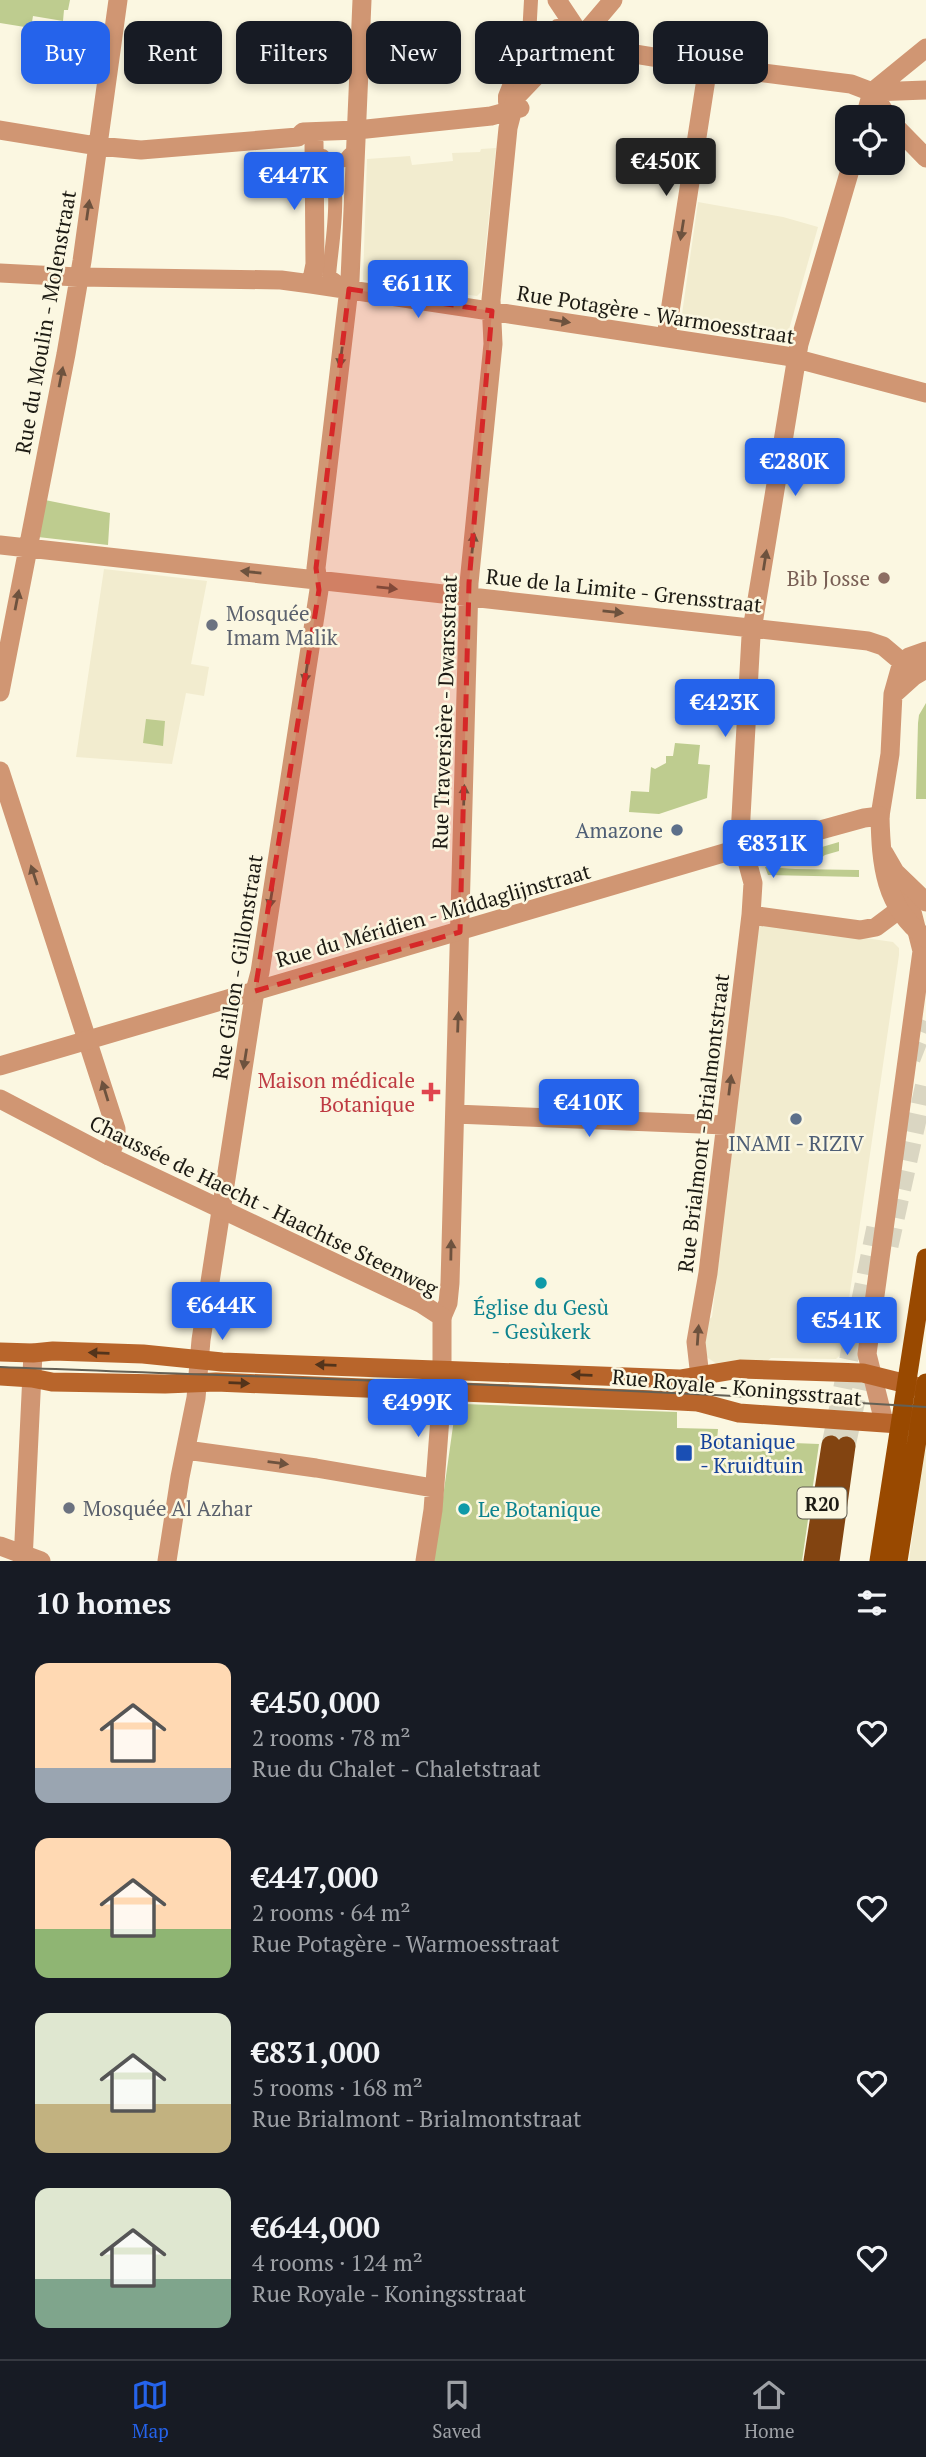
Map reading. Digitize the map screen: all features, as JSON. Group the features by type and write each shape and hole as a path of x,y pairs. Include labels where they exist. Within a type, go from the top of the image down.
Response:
{"highway":[{"name":"R20","path":"813,1561 838,1445 830,1561"}],"main road":[{"path":"898,1561 923,1414 921,1386 912,1353 926,1258"},
{"name":"Rue Royale - Koningsstraat","path":"0,1352 119,1353 198,1360 680,1378 740,1369 863,1373 921,1386"},
{"name":"Rue Royale - Koningsstraat","path":"0,1376 52,1382 197,1383 698,1402 738,1413 891,1423 923,1414"},
{"path":"879,1561 891,1423 921,1386"}],"street":[{"name":"Rue du Moulin - Molenstraat","path":"0,692 66,354 118,0"},
{"path":"332,281 357,130 362,0"},
{"path":"531,0 535,21"},
{"path":"557,0 569,21"},
{"path":"587,21 613,0"},
{"path":"868,105 872,92 926,48"},
{"path":"768,74 850,84 872,92 926,90"},
{"path":"332,281 315,264 316,149 303,132 357,130 491,116 506,104 518,84"},
{"path":"506,104 525,106 545,84"},
{"path":"666,337 705,84"},
{"path":"872,92 880,105"},
{"name":"Rue Traversière - Dwarsstraat","path":"442,1317 448,1303 450,1283 468,596 493,344 491,300 508,128 506,104"},
{"path":"0,130 97,146 141,150 316,149 345,160 349,155"},
{"path":"905,136 926,158"},
{"name":"Rue Brialmont - Brialmontstraat","path":"698,1402 701,1386 696,1342 707,1284 751,915 753,883 740,835 753,628 799,344 848,175"},
{"name":"Rue Potagère - Warmoesstraat","path":"0,273 78,277 332,281 492,311 797,359 926,393"},
{"name":"Rue Gillon - Gillonstraat","path":"167,1561 197,1383 220,1210 260,972 319,582 316,568 332,281"},
{"name":"Rue de la Limite - Grensstraat","path":"0,545 868,641 883,646 902,663"},
{"path":"922,935 900,909 886,882 880,816 890,754 893,694 902,663 909,657 926,651"},
{"path":"893,694 926,669"},
{"path":"0,771 116,1129 116,1140 109,1156"},
{"name":"Rue du Méridien - Middaglijnstraat","path":"0,1066 727,852 834,824 880,816"},
{"path":"882,849 895,872 926,902"},
{"path":"873,1376 867,1354 922,951 922,935 905,884"},
{"path":"751,915 860,930 876,927 900,909"},
{"name":"Chaussée de Haecht - Haachtse Steenweg","path":"0,1099 109,1156 422,1304 442,1317 443,1391 433,1510 425,1561"},
{"path":"455,1114 725,1125"},
{"path":"0,1546 29,1559 33,1353"},
{"name":"Rue Royale - Koningsstraat","path":"873,1376 891,1423"},
{"path":"186,1450 433,1488"}],"highlighted area":[{"path":"349,289 492,311 469,583 460,932 255,991 319,590 316,568"}],"shaded area":[{"path":"496,148 481,292 477,296 363,280 367,159 410,156 412,165 453,161 452,153 480,152 481,149"},
{"path":"698,202 783,217 818,227 786,340 780,344 680,328"},
{"path":"104,569 207,581 191,664 209,667 204,696 186,693 172,764 76,757"},
{"path":"760,925 893,942 899,948 899,955 846,1319 851,1324 846,1350 836,1359 771,1358 762,1365 717,1364 705,1356 703,1324 712,1317 757,931"},
{"path":"926,1441 926,1561 909,1561 922,1466"}],"green space":[{"path":"0,0 70,0 68,10 64,10 63,21 33,16 32,21 21,21 21,26 0,23"},
{"path":"45,500 110,513 108,545 38,537"},
{"path":"926,703 926,799 916,799 918,723"},
{"path":"146,719 165,721 163,746 143,743"},
{"path":"675,743 700,745 698,764 710,765 707,798 659,814 629,812 631,791 649,792 651,767 655,769 666,763 666,756 673,756"},
{"path":"839,842 839,851 825,855 811,865 774,865 770,862 804,852 805,858 816,855 815,849"},
{"path":"765,867 859,870 859,877 768,875"},
{"path":"464,1404 677,1412 677,1428 718,1429 717,1440 819,1444 802,1561 434,1561 454,1419 462,1420"}],"tunnel":[{"path":"911,1059 926,1021"},
{"path":"889,1246 926,1079"},
{"path":"831,1445 877,1222"},
{"path":"846,1446 865,1358"}],"tram line":[{"path":"0,1367 579,1389 926,1407"}],"place":[{"name":"Bib Josse","path":"884,578"},
{"name":"Mosquée Imam Malik","path":"212,625"},
{"name":"Amazone","path":"677,830"},
{"name":"Maison médicale Botanique","path":"431,1092"},
{"name":"INAMI - RIZIV","path":"796,1119"},
{"name":"Église du Gesù - Gesùkerk","path":"541,1283"},
{"name":"Botanique - Kruidtuin","path":"684,1453"},
{"name":"Mosquée Al Azhar","path":"69,1508"},
{"name":"Le Botanique","path":"464,1509"}]}
